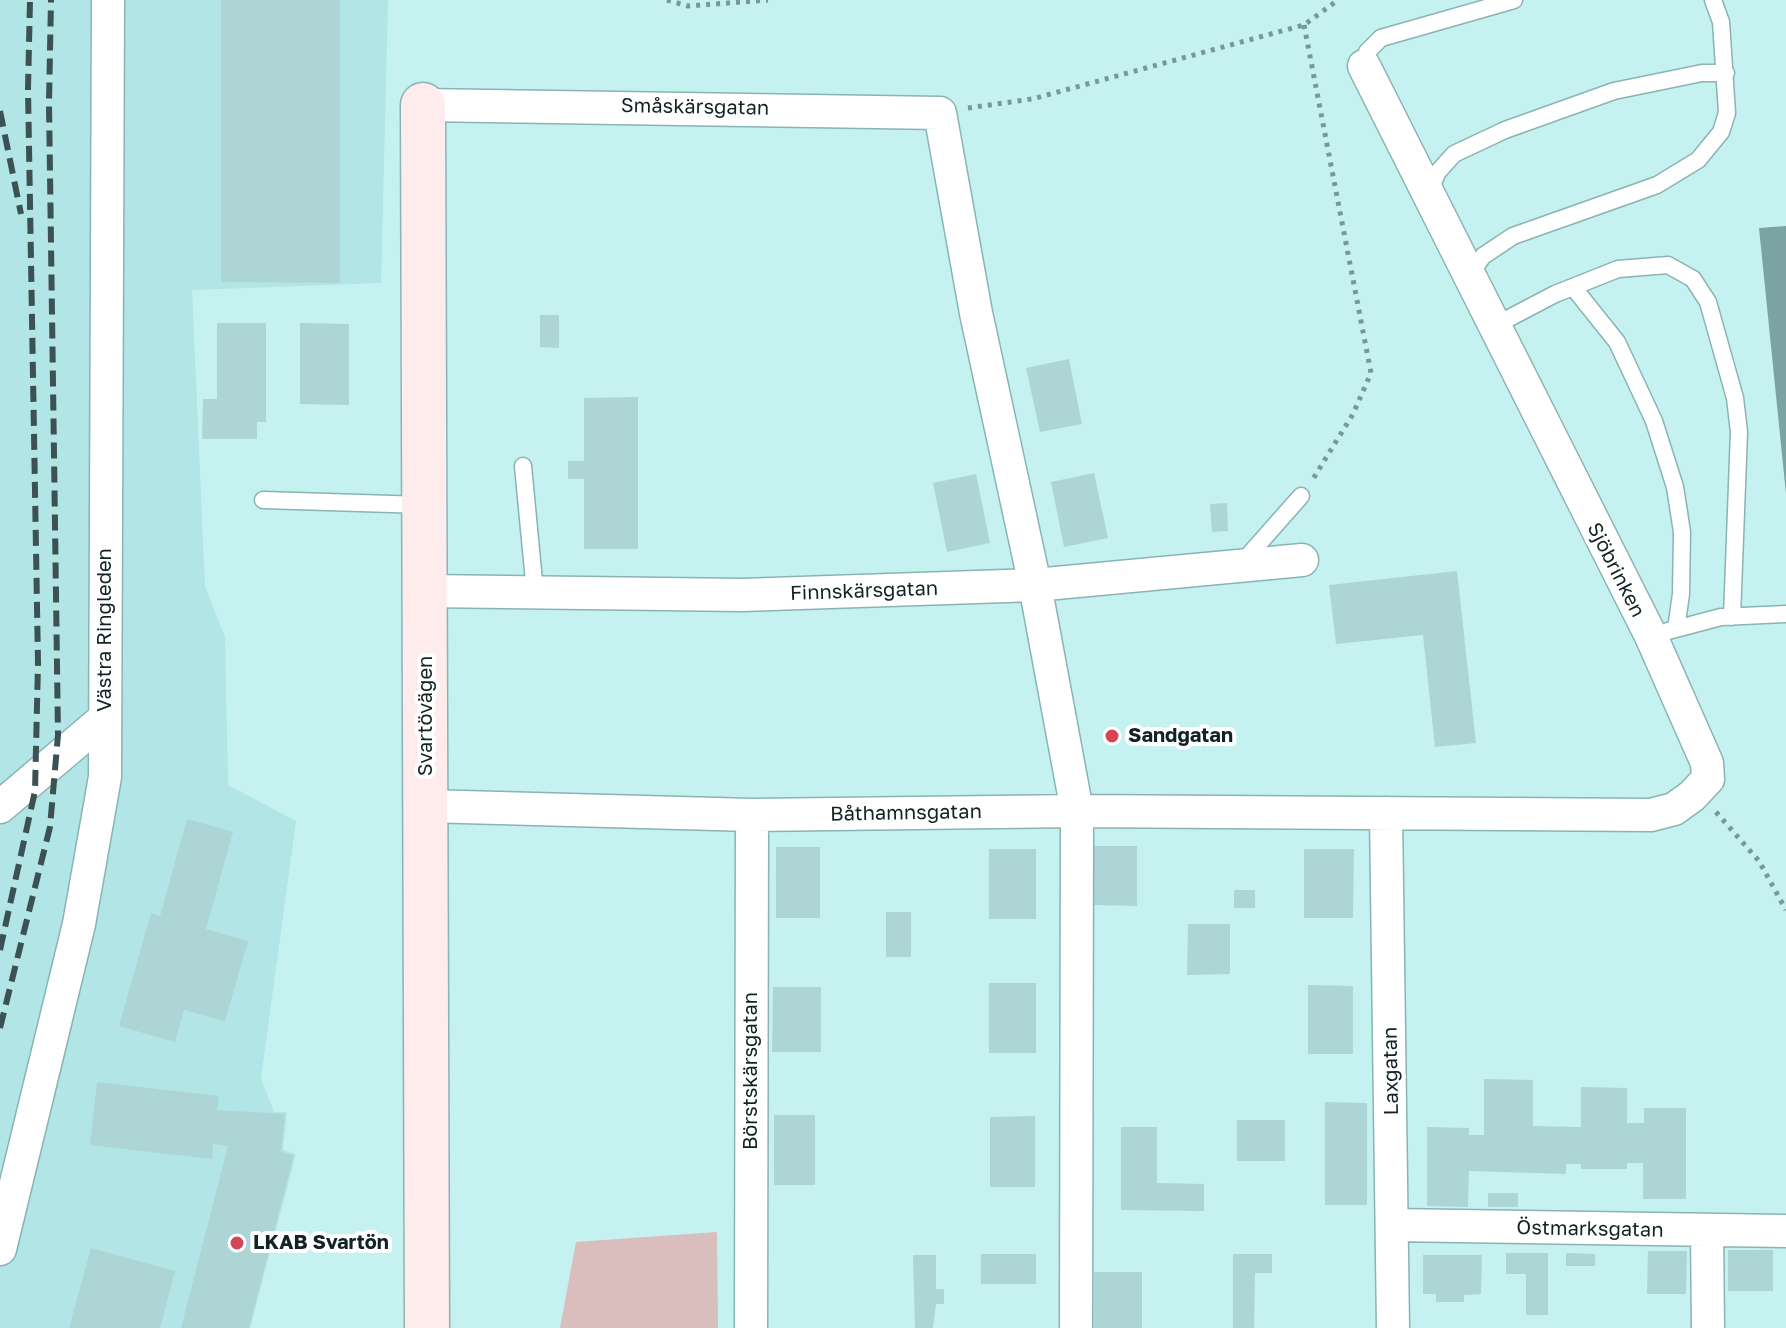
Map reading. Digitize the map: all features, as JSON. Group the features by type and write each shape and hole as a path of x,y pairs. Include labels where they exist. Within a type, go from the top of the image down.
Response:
{"main road":[{"name":"Svartövägen","path":"423,105 427,1328"}],"street":[{"name":"Västra Ringleden","path":"0,1249 79,924 105,777 108,0"},
{"name":"Sjöbrinken","path":"1364,66 1494,326 1664,632 1707,763 1708,779 1692,796"},
{"name":"Småskärsgatan","path":"423,105 942,127"},
{"path":"942,127 1035,585 1077,811 1076,1328"},
{"name":"Finnskärsgatan","path":"426,591 742,595 1035,585 1302,560"},
{"path":"0,807 105,718"},
{"path":"1386,813 1651,815 1674,809 1692,796"},
{"name":"Båthamnsgatan","path":"426,806 752,815 1077,811 1386,813"},
{"name":"Laxgatan","path":"1386,813 1393,1328"},
{"name":"Börstskärsgatan","path":"751,1328 752,815"},
{"name":"Östmarksgatan","path":"1393,1225 1786,1231"},
{"path":"1707,1231 1708,1328"}],"lane":[{"path":"1364,66 1367,52 1381,38 1514,0"},
{"path":"1469,276 1483,256 1513,236 1657,185 1698,160 1721,132 1727,113 1721,22 1713,0"},
{"path":"1428,195 1437,173 1454,154 1505,130 1614,91 1702,73 1726,73"},
{"path":"1494,326 1573,287 1618,269 1668,265 1693,279 1708,302 1735,398 1739,432 1732,617"},
{"path":"1573,287 1617,342 1654,421 1675,487 1682,532 1681,594 1664,632"},
{"path":"523,466 535,592"},
{"path":"1239,566 1301,496"},
{"path":"263,500 426,505"},
{"path":"1664,632 1732,617 1786,614"}],"path":[{"path":"667,0 688,6 768,0"},
{"path":"942,127 1032,99 1304,25 1338,0"},
{"path":"1301,496 1353,414 1371,373 1304,25"},
{"path":"1692,796 1712,807 1759,861 1786,910"}],"shaded area":[{"path":"0,0 388,0 381,283 192,290 205,587 225,637 228,785 296,821 261,1078 274,1112 287,1112 283,1150 296,1154 250,1328 0,1328"},
{"path":"1786,226 1786,494 1759,228"},
{"path":"717,1232 718,1328 560,1328 576,1242"}],"building":[{"path":"221,0 340,0 340,283 221,282"},
{"path":"540,315 559,315 559,348 540,347"},
{"path":"217,323 266,323 266,422 257,422 257,439 202,439 203,399 217,399"},
{"path":"300,323 349,324 349,405 300,404"},
{"path":"1069,359 1082,424 1040,432 1026,368"},
{"path":"638,397 638,549 584,549 584,479 568,479 568,461 584,461 584,398"},
{"path":"1094,473 1108,538 1064,547 1051,482"},
{"path":"976,474 990,543 947,552 933,483"},
{"path":"1227,503 1228,531 1212,532 1210,504"},
{"path":"1457,571 1476,743 1435,747 1423,635 1336,644 1329,585"},
{"path":"187,819 233,832 206,929 248,941 225,1021 184,1010 175,1042 119,1026 151,913 160,916"},
{"path":"1093,846 1137,846 1137,906 1093,905"},
{"path":"776,847 820,847 820,918 776,918"},
{"path":"989,849 1036,849 1036,919 989,919"},
{"path":"1304,849 1354,849 1353,918 1304,918"},
{"path":"1234,890 1255,890 1255,908 1234,908"},
{"path":"886,912 911,912 911,957 886,957"},
{"path":"1188,924 1230,924 1230,974 1187,975"},
{"path":"989,983 1036,983 1036,1053 989,1053"},
{"path":"1308,985 1353,986 1353,1054 1308,1054"},
{"path":"773,987 821,987 821,1052 772,1052"},
{"path":"1484,1079 1533,1080 1533,1126 1581,1127 1581,1087 1627,1088 1627,1123 1644,1123 1644,1108 1686,1108 1686,1199 1643,1199 1643,1163 1627,1163 1627,1169 1581,1169 1581,1164 1566,1164 1566,1174 1469,1171 1468,1207 1427,1206 1427,1127 1469,1128 1469,1135 1484,1135"},
{"name":"LKAB Svartön","path":"97,1082 219,1096 217,1110 285,1114 281,1152 294,1155 249,1328 181,1328 228,1146 213,1144 212,1159 90,1145"},
{"path":"1325,1102 1367,1103 1367,1205 1325,1205"},
{"path":"774,1115 815,1115 815,1185 774,1185"},
{"path":"1035,1116 1035,1187 990,1187 990,1117"},
{"path":"1237,1120 1285,1120 1285,1161 1237,1161"},
{"path":"1121,1127 1157,1127 1157,1183 1204,1184 1204,1211 1121,1210"},
{"path":"1488,1193 1518,1193 1518,1207 1488,1207"},
{"path":"91,1248 175,1271 160,1328 69,1328"},
{"path":"1728,1250 1773,1250 1773,1291 1728,1291"},
{"path":"1648,1251 1687,1251 1686,1294 1647,1294"},
{"path":"1506,1253 1548,1253 1548,1315 1526,1315 1526,1274 1506,1274"},
{"path":"1566,1253 1595,1254 1595,1266 1566,1266"},
{"path":"981,1254 1036,1254 1036,1284 981,1284"},
{"path":"1233,1254 1272,1254 1272,1273 1255,1273 1254,1328 1233,1328"},
{"path":"913,1255 936,1255 936,1289 944,1289 944,1304 936,1304 933,1328 915,1328"},
{"path":"1423,1255 1482,1255 1481,1294 1464,1295 1464,1302 1436,1302 1436,1294 1423,1294"},
{"path":"1094,1272 1142,1272 1142,1328 1094,1328"}],"railway":[{"path":"0,950 35,791 38,663 28,89 30,0"},
{"path":"0,1028 50,827 58,735 49,103 51,0"},
{"path":"0,111 21,214"}],"place":[{"name":"Sandgatan","path":"1112,736"},
{"name":"LKAB Svartön","path":"237,1243"}]}
